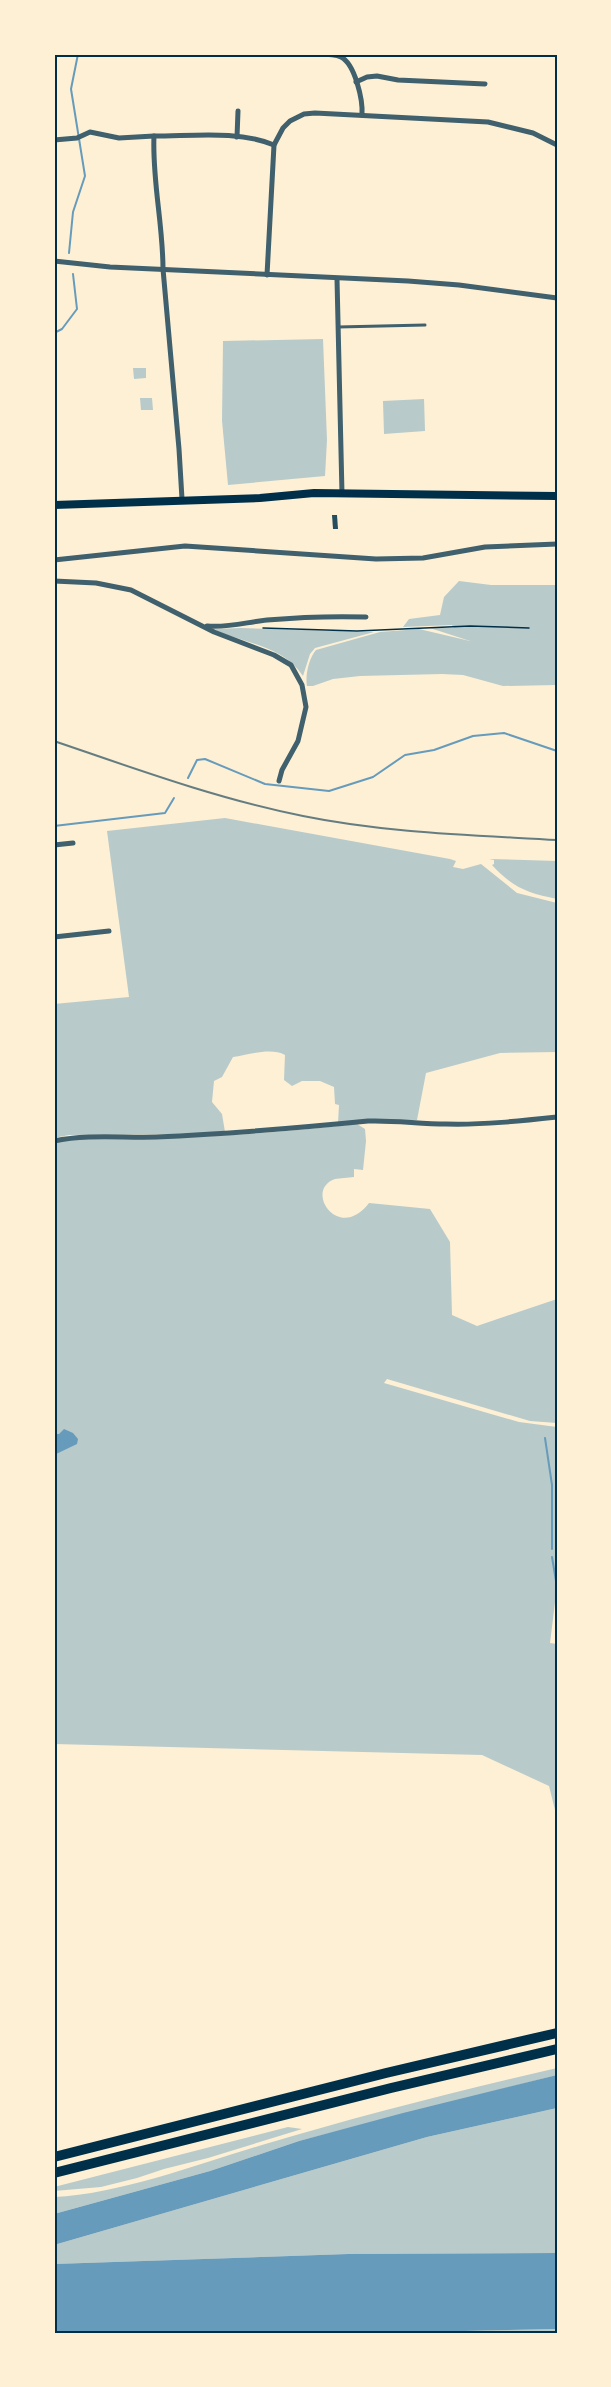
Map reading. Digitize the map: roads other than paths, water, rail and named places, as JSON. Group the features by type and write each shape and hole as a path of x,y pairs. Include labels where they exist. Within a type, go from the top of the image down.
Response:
{"highway":[{"path":"54,2157 386,2073 557,2033"},
{"path":"54,2173 390,2088 557,2049"}],"main road":[{"path":"54,505 342,494 557,496"}],"street":[{"path":"311,54 342,57 350,67 356,82 363,104 362,115"},
{"path":"356,82 377,76 399,80 485,84"},
{"path":"237,137 238,111"},
{"path":"267,275 274,145 283,128 299,116 315,113 489,122 534,133 557,145"},
{"path":"54,140 77,138 90,132 119,138 237,137 265,141 274,145"},
{"path":"154,136 153,154 163,245 182,499"},
{"path":"54,261 110,267 459,285 557,298"},
{"path":"337,279 342,494"},
{"path":"54,560 185,546 376,559 423,558 485,547 557,544"},
{"path":"54,581 96,583 131,590 202,626 274,655 291,665 305,695 305,718 298,741 282,770 279,782"},
{"path":"202,626 241,625 263,620 313,616 366,617"},
{"path":"54,845 73,843"},
{"path":"54,937 109,931"},
{"path":"54,1141 80,1137 152,1137 236,1132 368,1121 389,1120 447,1125 492,1124 557,1117"}],"lane":[{"path":"338,327 425,325"}],"water":[{"path":"64,1429 73,1433 78,1439 77,1444 54,1455 54,1434 59,1434"},
{"path":"557,2075 557,2108 427,2137 54,2245 54,2214 210,2171 299,2141"},
{"path":"557,2253 557,2329 374,2333 54,2333 54,2264 348,2254"}],"waterway":[{"path":"69,253 73,212 85,176 71,89 78,54"},
{"path":"54,333 62,329 77,309 73,274"},
{"path":"188,778 197,760 205,759 265,784 329,791 373,777 405,755 434,750 473,736 504,733 557,751"},
{"path":"54,826 165,813 174,798"},
{"path":"545,1438 552,1485 552,1549"},
{"path":"552,1557 557,1587"}],"railway":[{"path":"54,741 208,792 303,816 397,830 557,840"}]}
